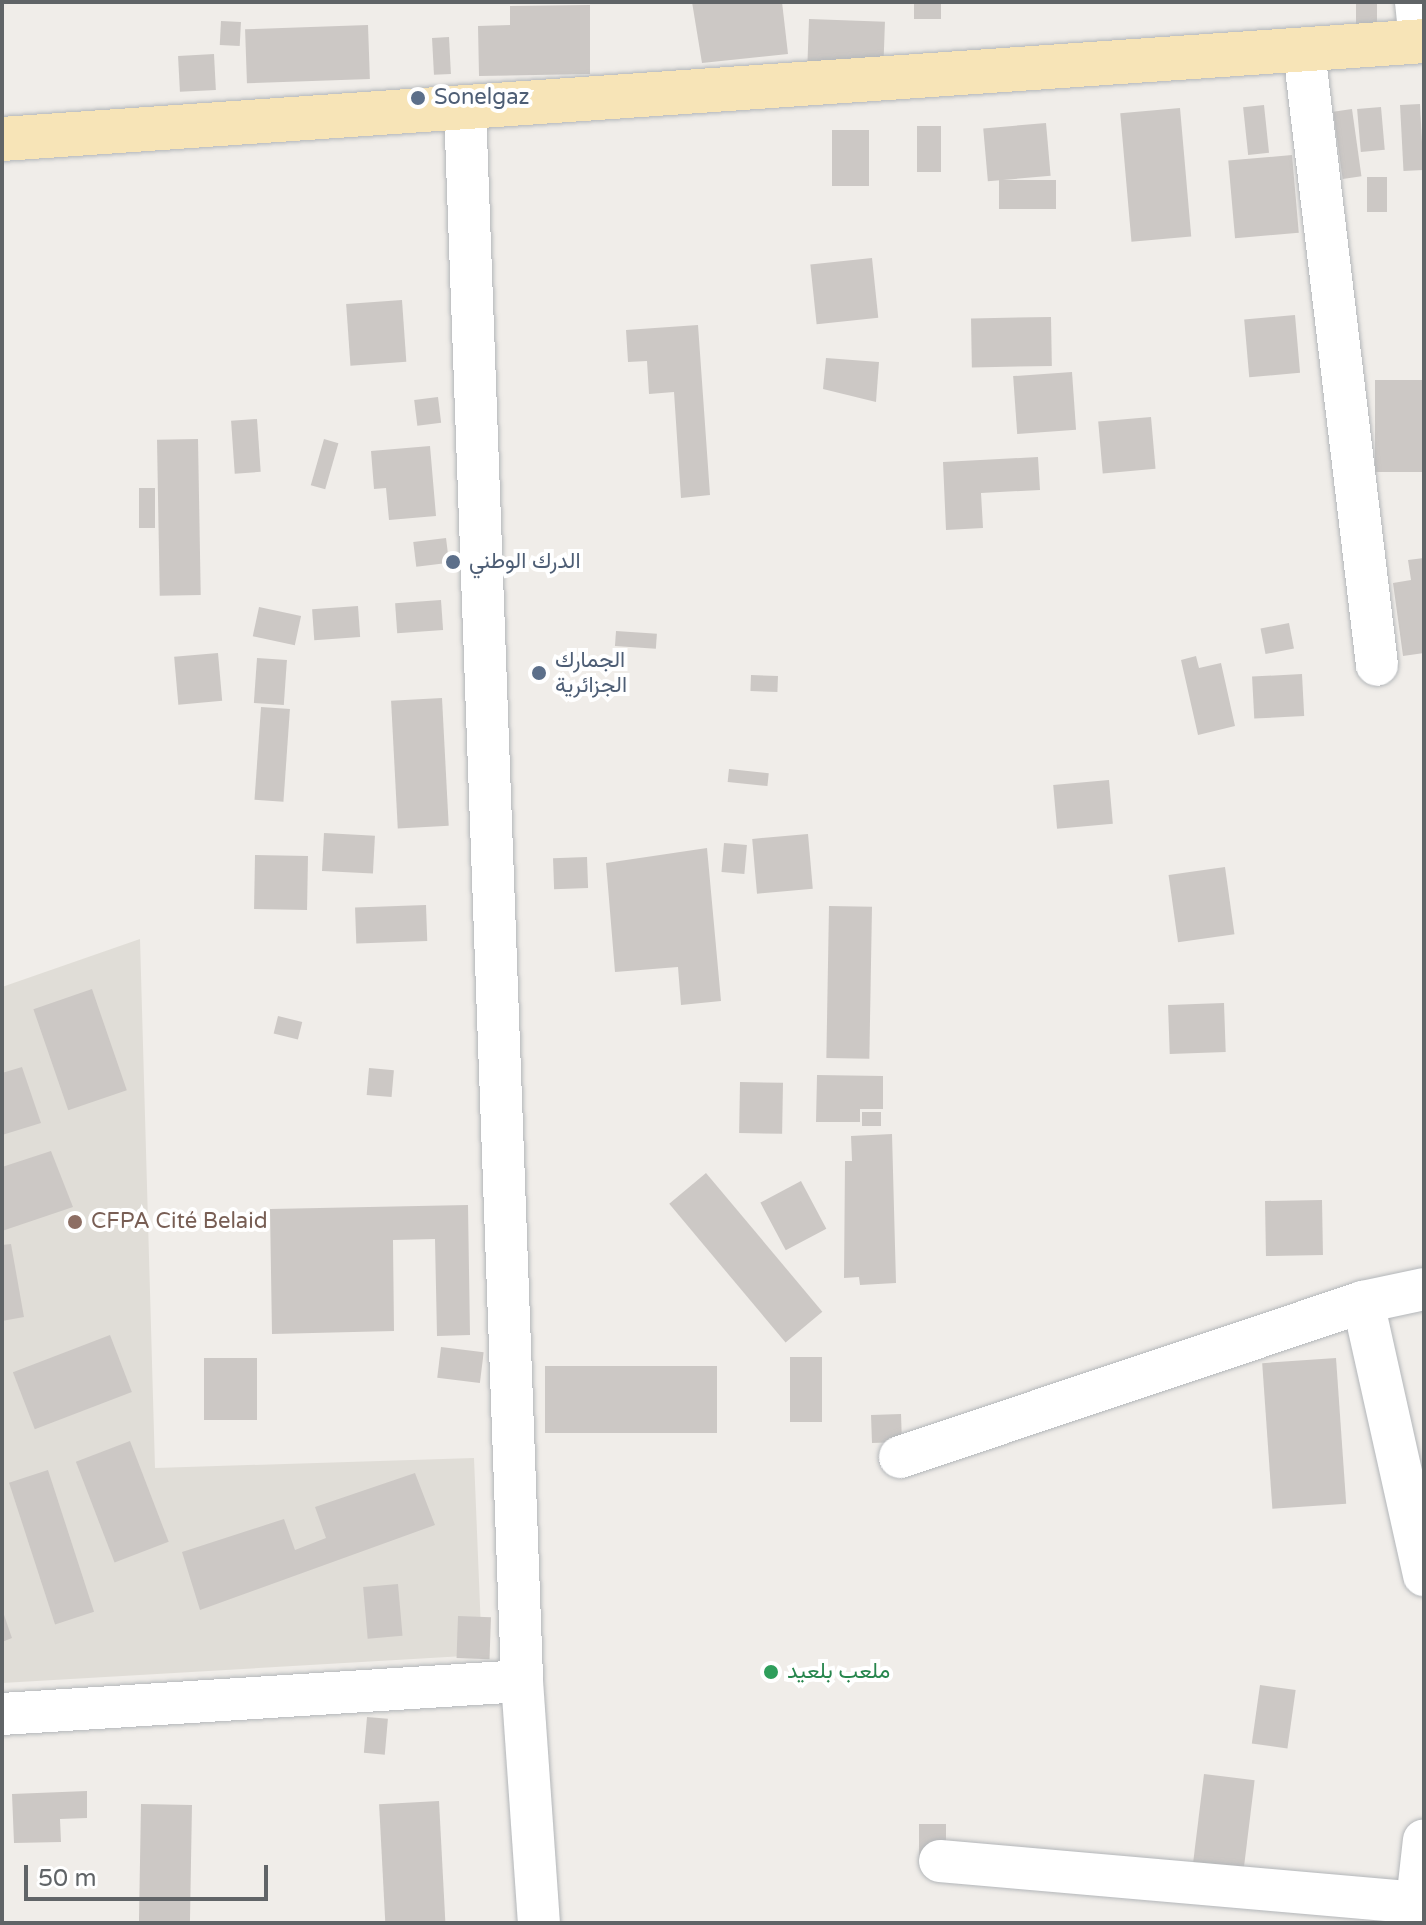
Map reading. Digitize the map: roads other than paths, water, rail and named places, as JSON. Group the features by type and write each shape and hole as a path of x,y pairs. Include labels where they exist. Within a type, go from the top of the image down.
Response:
{"main road":[{"path":"2,139 1304,51 1420,28"}],"street":[{"path":"1304,51 1377,665"},
{"path":"465,108 522,1681 539,1923"},
{"path":"900,1457 1363,1302 1424,1289"},
{"path":"1363,1302 1424,1575"},
{"path":"2,1714 522,1681"},
{"path":"940,1861 1299,1908 1420,1902 1424,1840"}],"place":[{"name":"Sonelgaz","path":"418,98"},
{"name":"الدرك الوطني","path":"453,562"},
{"name":"الجمارك الجزائرية","path":"539,673"},
{"name":"CFPA Cité Belaid","path":"75,1222"},
{"name":"ملعب بلعيد","path":"771,1672"}]}
